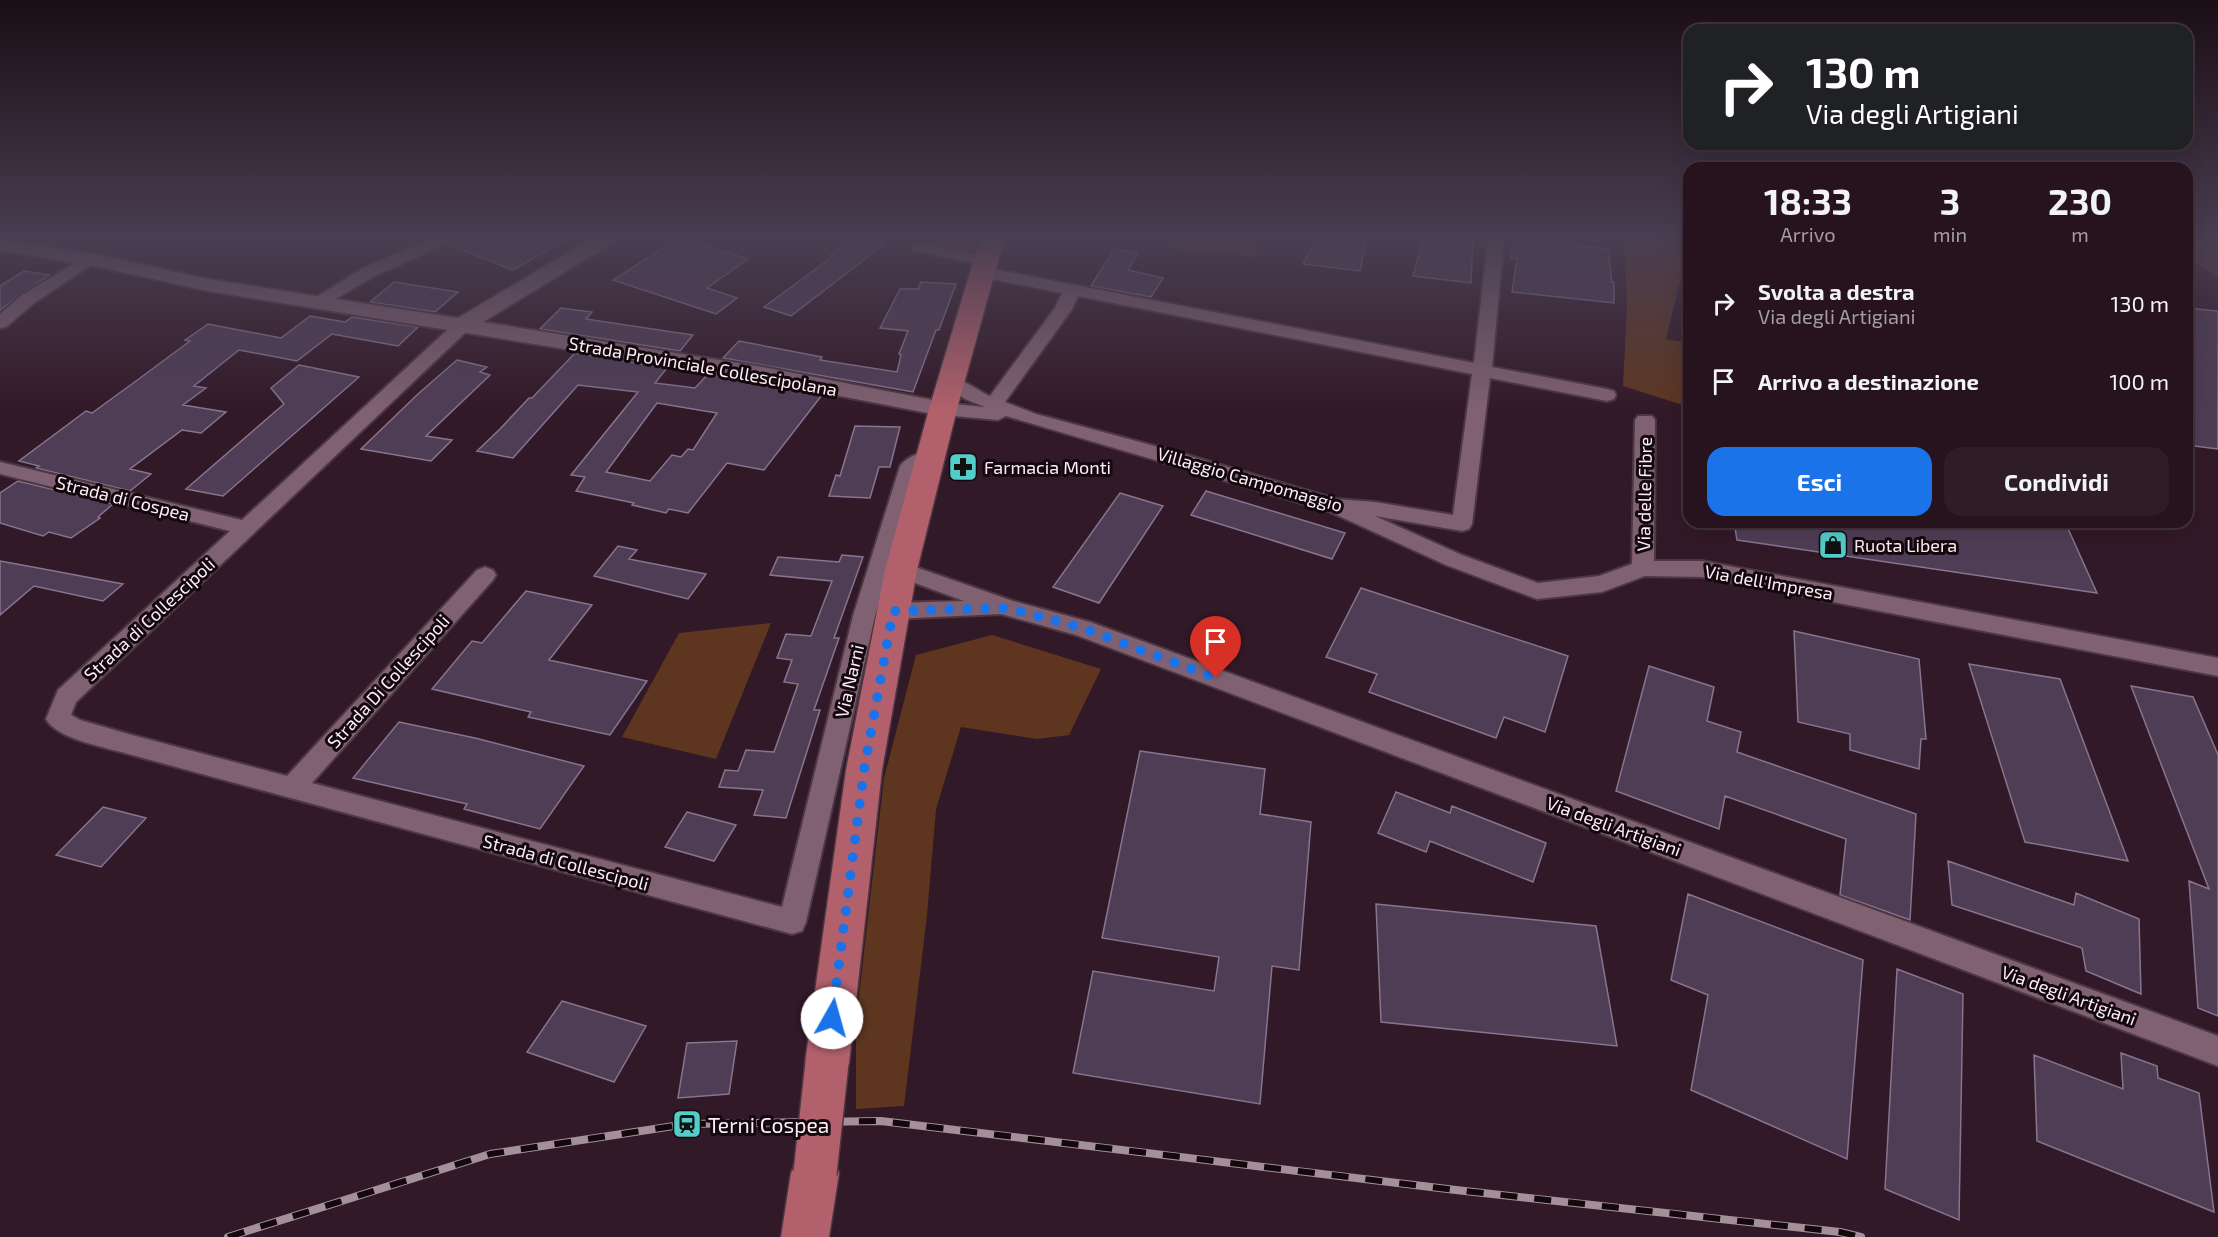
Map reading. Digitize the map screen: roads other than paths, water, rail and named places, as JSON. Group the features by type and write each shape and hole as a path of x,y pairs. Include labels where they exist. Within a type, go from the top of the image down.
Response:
{"main road":[{"path":"806,1237 864,770 901,570 976,297"}],"street":[{"path":"0,323 32,297"},
{"path":"289,297 463,325 510,297"},
{"path":"319,301 326,297"},
{"path":"994,404 1063,309 1069,297"},
{"path":"1106,297 1607,395"},
{"name":"Villaggio Campomaggio","path":"947,396 1170,456 1335,506 1374,509 1462,524 1490,297"},
{"name":"Strada Provinciale Collescipolana","path":"463,325 763,374 947,396"},
{"name":"Strada di Collescipoli","path":"463,325 66,697 58,719 73,728 792,922"},
{"name":"Villaggio Campomaggio","path":"947,396 994,404 1029,418"},
{"name":"Via delle Fibre","path":"1643,568 1645,420"},
{"name":"Via Narni","path":"792,922 867,606 910,466 932,456"},
{"name":"Strada di Cospea","path":"0,468 247,528"},
{"name":"Via dell'Impresa","path":"1335,506 1454,560 1537,591 1602,584 1643,568 1702,569 2218,667"},
{"name":"Via degli Artigiani","path":"901,570 1008,608 1082,628 2218,1051"},
{"name":"Strada Di Collescipoli","path":"292,788 485,575"},
{"name":"Via degli Artigiani","path":"893,611 1008,608"}],"railway":[{"path":"228,1237 490,1154 687,1124 881,1121 1456,1190 1840,1232 1861,1237"}],"place":[{"name":"Farmacia Monti","path":"963,467"},
{"name":"Ruota Libera","path":"1833,545"},
{"name":"Terni Cospea","path":"687,1124"}]}
